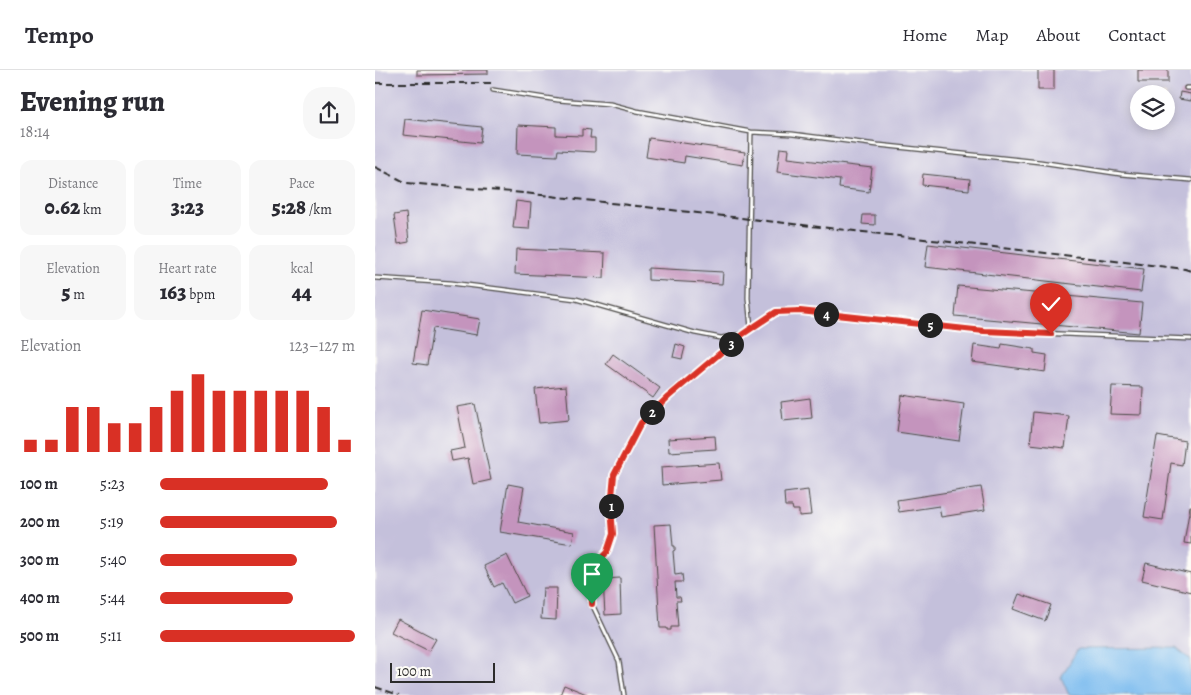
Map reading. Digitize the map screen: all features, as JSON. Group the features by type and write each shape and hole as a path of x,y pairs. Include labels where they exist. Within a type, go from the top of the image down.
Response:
{"lane":[{"path":"1186,88 1191,88"},
{"path":"493,90 558,100 610,104 637,111 751,132 792,134 1040,162 1121,174 1191,180"},
{"path":"751,132 748,298 751,328"},
{"path":"375,278 451,284 577,299 695,333 721,338 743,334"},
{"path":"624,695 619,661 592,604 592,568 607,552 613,534 611,507 614,475 641,423 668,397 743,334 776,312 800,311 984,331 1191,338"}],"shaded area":[{"path":"375,70 1191,70 1191,695 375,695"}],"water":[{"path":"1176,648 1191,660 1191,695 1069,695 1061,677 1078,649"}],"building":[{"path":"417,70 488,70 488,74 417,75"},
{"path":"1038,70 1054,70 1054,90 1038,90"},
{"path":"1138,70 1168,70 1168,82 1138,82"},
{"path":"1180,92 1191,94 1191,101 1179,99"},
{"path":"405,119 482,127 480,143 403,135"},
{"path":"518,125 556,127 556,135 582,136 582,129 591,130 590,138 595,138 595,152 558,150 557,156 517,154"},
{"path":"649,138 745,152 743,165 685,156 684,163 646,157"},
{"path":"780,148 789,149 788,158 872,168 869,192 839,188 840,180 777,172"},
{"path":"923,174 970,179 969,190 922,185"},
{"path":"516,201 531,203 529,229 513,228"},
{"path":"406,213 409,242 398,244 394,215"},
{"path":"863,215 875,215 875,225 862,224"},
{"path":"928,244 1144,269 1141,292 925,267"},
{"path":"516,249 605,253 604,278 515,274"},
{"path":"648,268 723,272 722,284 648,280"},
{"path":"958,286 1142,303 1139,333 955,316"},
{"path":"422,310 480,319 477,335 433,328 427,365 413,363"},
{"path":"676,344 685,347 682,359 673,357"},
{"path":"1002,344 1034,349 1034,353 1047,355 1045,372 972,362 974,345 1001,349"},
{"path":"613,354 660,388 653,398 606,364"},
{"path":"566,386 569,420 539,423 535,389"},
{"path":"1112,386 1143,387 1142,415 1110,414"},
{"path":"902,395 964,404 959,441 897,432"},
{"path":"810,398 812,418 783,421 781,402"},
{"path":"475,404 491,480 473,484 468,458 452,461 450,451 465,448 457,407"},
{"path":"1033,412 1069,416 1065,448 1030,444"},
{"path":"715,436 716,449 669,452 668,439"},
{"path":"1157,436 1185,441 1182,465 1171,463 1163,520 1144,517"},
{"path":"719,463 721,480 662,485 661,467"},
{"path":"508,484 524,487 518,522 574,532 572,544 500,532"},
{"path":"981,487 985,510 941,517 939,506 899,512 897,500"},
{"path":"808,490 811,515 799,516 799,510 793,510 792,506 785,506 784,493"},
{"path":"1191,506 1191,544 1184,543"},
{"path":"671,524 673,546 675,546 673,551 675,575 682,574 683,582 675,582 676,597 680,597 681,601 676,601 678,627 671,627 671,630 667,630 667,628 660,628 654,525"},
{"path":"507,555 527,596 512,603 502,583 494,587 484,566"},
{"path":"1146,563 1191,574 1191,592 1142,580"},
{"path":"620,578 621,614 605,615 603,579"},
{"path":"543,588 557,588 556,620 541,619"},
{"path":"1019,594 1051,605 1045,621 1013,609"},
{"path":"398,619 436,639 429,651 391,632"},
{"path":"564,685 589,695 560,695"}],"railway":[{"path":"375,83 493,83"},
{"path":"375,167 407,183 524,193 1191,271"},
{"path":"375,687 399,695"}],"route":[{"path":"592,604 592,568 607,552 613,534 611,507 614,475 641,423 668,397 743,334 776,312 800,311 984,331 1051,334"}]}
